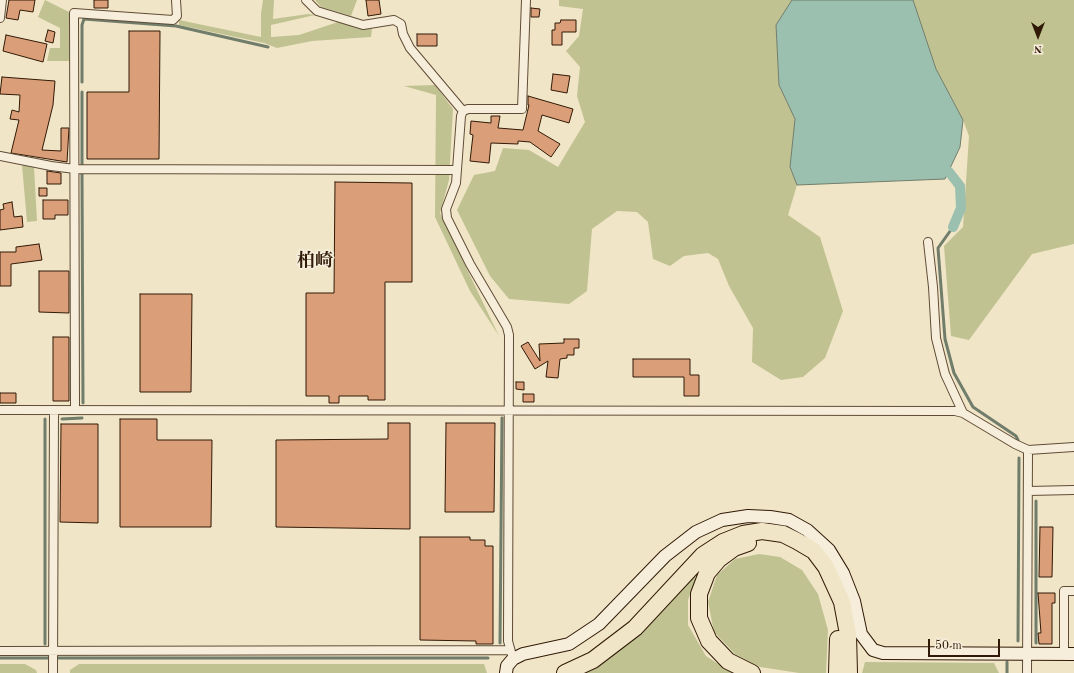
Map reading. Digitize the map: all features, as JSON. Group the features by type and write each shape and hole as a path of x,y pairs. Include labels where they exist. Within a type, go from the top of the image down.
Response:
{"highway":[{"path":"565,673 593,660 635,628 704,556 723,542 743,534 762,531 783,534 798,541 814,552 826,566 842,602 848,634 849,673"},
{"path":"752,673 728,660 709,641 699,618 699,594 707,573 719,559 734,548 753,541 776,542 798,552 810,561 818,572 829,591 835,614 838,639 837,673"}],"street":[{"path":"0,18 2,0"},
{"path":"74,410 74,13 173,20 177,16 176,0"},
{"path":"306,0 317,11 363,25 394,20 402,24 403,34 410,48 463,111"},
{"path":"463,111 468,109 522,109 526,0"},
{"path":"463,111 461,116 456,182 446,209 447,218 470,264 507,328 508,641 512,655 507,666 506,673"},
{"path":"0,156 75,169 457,170"},
{"path":"928,242 933,287 936,338 945,374 963,413"},
{"path":"0,410 955,411 963,413 1015,444 1028,450 1074,447"},
{"path":"53,673 54,410"},
{"path":"1027,673 1028,450"},
{"path":"1028,491 1074,490"},
{"path":"0,651 523,654 569,644 599,624 665,556 696,532 722,520 748,516 789,520 807,530 829,550 844,573 854,601 861,634 873,650 883,653 1027,655 1069,654 1064,591 1074,591"}],"shaded area":[{"path":"45,0 69,12 69,61 47,61 50,48 60,48 60,28 38,17"},
{"path":"263,0 274,0 273,19 308,14 315,15 271,25 271,37 299,35 338,22 372,29 371,37 312,41 277,48 264,43 179,25 179,20 261,37 261,13"},
{"path":"315,0 357,0 351,16 321,7"},
{"path":"559,0 792,0 776,25 779,85 795,119 790,167 797,185 788,215 820,237 843,311 825,358 803,377 781,380 752,362 753,328 729,286 718,259 708,253 684,256 670,266 653,259 648,222 637,212 617,211 592,229 587,291 569,304 509,299 490,276 457,210 474,175 495,171 503,148 529,150 558,167 585,122 577,96 580,67 566,51 579,36 583,9 559,6"},
{"path":"792,0 913,0 936,69 963,120 960,147 945,179 797,185 790,167 795,119 779,85 776,25"},
{"path":"913,0 1074,0 1074,244 1032,254 969,340 951,336 944,246 963,227 969,136 963,120 936,69"},
{"path":"435,85 453,109 449,180 440,213 499,336 470,291 435,217 436,95 404,86"},
{"path":"22,165 34,167 37,221 27,222"},
{"path":"759,554 780,557 802,570 818,594 828,630 826,673 799,673 760,667 735,654 714,632 708,602 717,575 735,559"},
{"path":"692,574 696,578 688,600 688,625 706,656 732,673 580,673 597,666 627,645"},
{"path":"865,662 994,663 999,673 862,673"},
{"path":"0,664 25,664 36,670 37,673 0,673"},
{"path":"79,664 484,664 487,673 70,673 70,670"}],"building":[{"path":"9,0 35,0 33,12 20,10 18,20 6,18"},
{"path":"94,0 108,0 108,8 94,8"},
{"path":"366,0 379,0 381,14 368,16"},
{"path":"531,8 540,9 539,17 531,17"},
{"path":"561,20 576,20 576,32 562,32 562,45 552,45 552,30 555,30 555,23 560,23"},
{"path":"48,30 55,32 53,43 45,41"},
{"path":"129,31 160,31 159,159 87,159 87,92 129,92"},
{"path":"417,34 437,34 437,46 417,46"},
{"path":"6,35 47,44 43,62 3,51"},
{"path":"553,74 570,76 567,93 551,90"},
{"path":"2,77 55,81 53,105 42,150 61,151 61,128 69,128 67,162 11,153 19,120 10,119 12,110 19,112 20,95 0,94"},
{"path":"528,96 573,109 569,123 542,115 538,131 560,144 551,157 530,142 518,141 518,144 491,143 489,163 470,161 473,135 470,134 471,121 491,123 491,116 500,116 498,128 523,130 529,105"},
{"path":"47,171 61,173 61,184 47,184"},
{"path":"335,182 412,183 412,282 385,282 385,400 368,400 368,396 339,396 339,403 329,403 329,396 306,396 306,293 334,293"},
{"path":"39,188 47,188 47,196 39,196"},
{"path":"43,200 68,200 68,215 55,215 55,219 43,219"},
{"path":"12,202 14,217 22,216 23,227 0,230 0,210 4,209 3,204"},
{"path":"39,244 42,260 11,264 11,286 0,286 0,252 16,252 16,247"},
{"path":"39,271 69,271 69,313 39,312"},
{"path":"140,294 192,294 191,392 140,392"},
{"path":"53,337 69,337 69,401 53,401"},
{"path":"564,339 579,339 579,348 574,348 574,355 567,355 567,358 560,359 558,378 546,377 548,361 535,369 521,346 528,342 540,361 539,344 564,343"},
{"path":"633,359 690,359 690,375 699,375 699,396 684,396 684,377 633,377"},
{"path":"516,382 524,382 524,390 516,389"},
{"path":"0,393 16,393 16,403 0,403"},
{"path":"523,394 534,394 534,402 523,402"},
{"path":"120,419 157,419 157,440 212,440 211,527 120,527"},
{"path":"388,423 410,423 410,529 276,527 276,440 388,439"},
{"path":"446,423 495,423 494,512 445,512"},
{"path":"61,424 98,424 98,523 60,522"},
{"path":"1040,527 1053,527 1052,577 1039,577"},
{"path":"420,537 470,537 470,540 485,540 485,546 493,546 493,644 476,644 476,641 420,640"},
{"path":"1038,593 1055,593 1055,603 1052,603 1052,644 1039,644 1038,633 1041,633"}],"waterway":[{"path":"82,82 82,25 84,19 176,26 268,47"},
{"path":"82,92 82,164"},
{"path":"949,172 960,186 961,208 953,227"},
{"path":"82,173 83,403"},
{"path":"953,227 938,248 945,339 954,373 973,407 1016,436 1018,440"},
{"path":"62,419 82,418"},
{"path":"500,643 502,418"},
{"path":"45,419 45,644"},
{"path":"1018,641 1019,458"},
{"path":"1036,501 1036,643"},
{"path":"0,658 488,658"},
{"path":"1007,662 1007,673"}],"district":[{"name":"柏崎","path":"315,261"}]}
